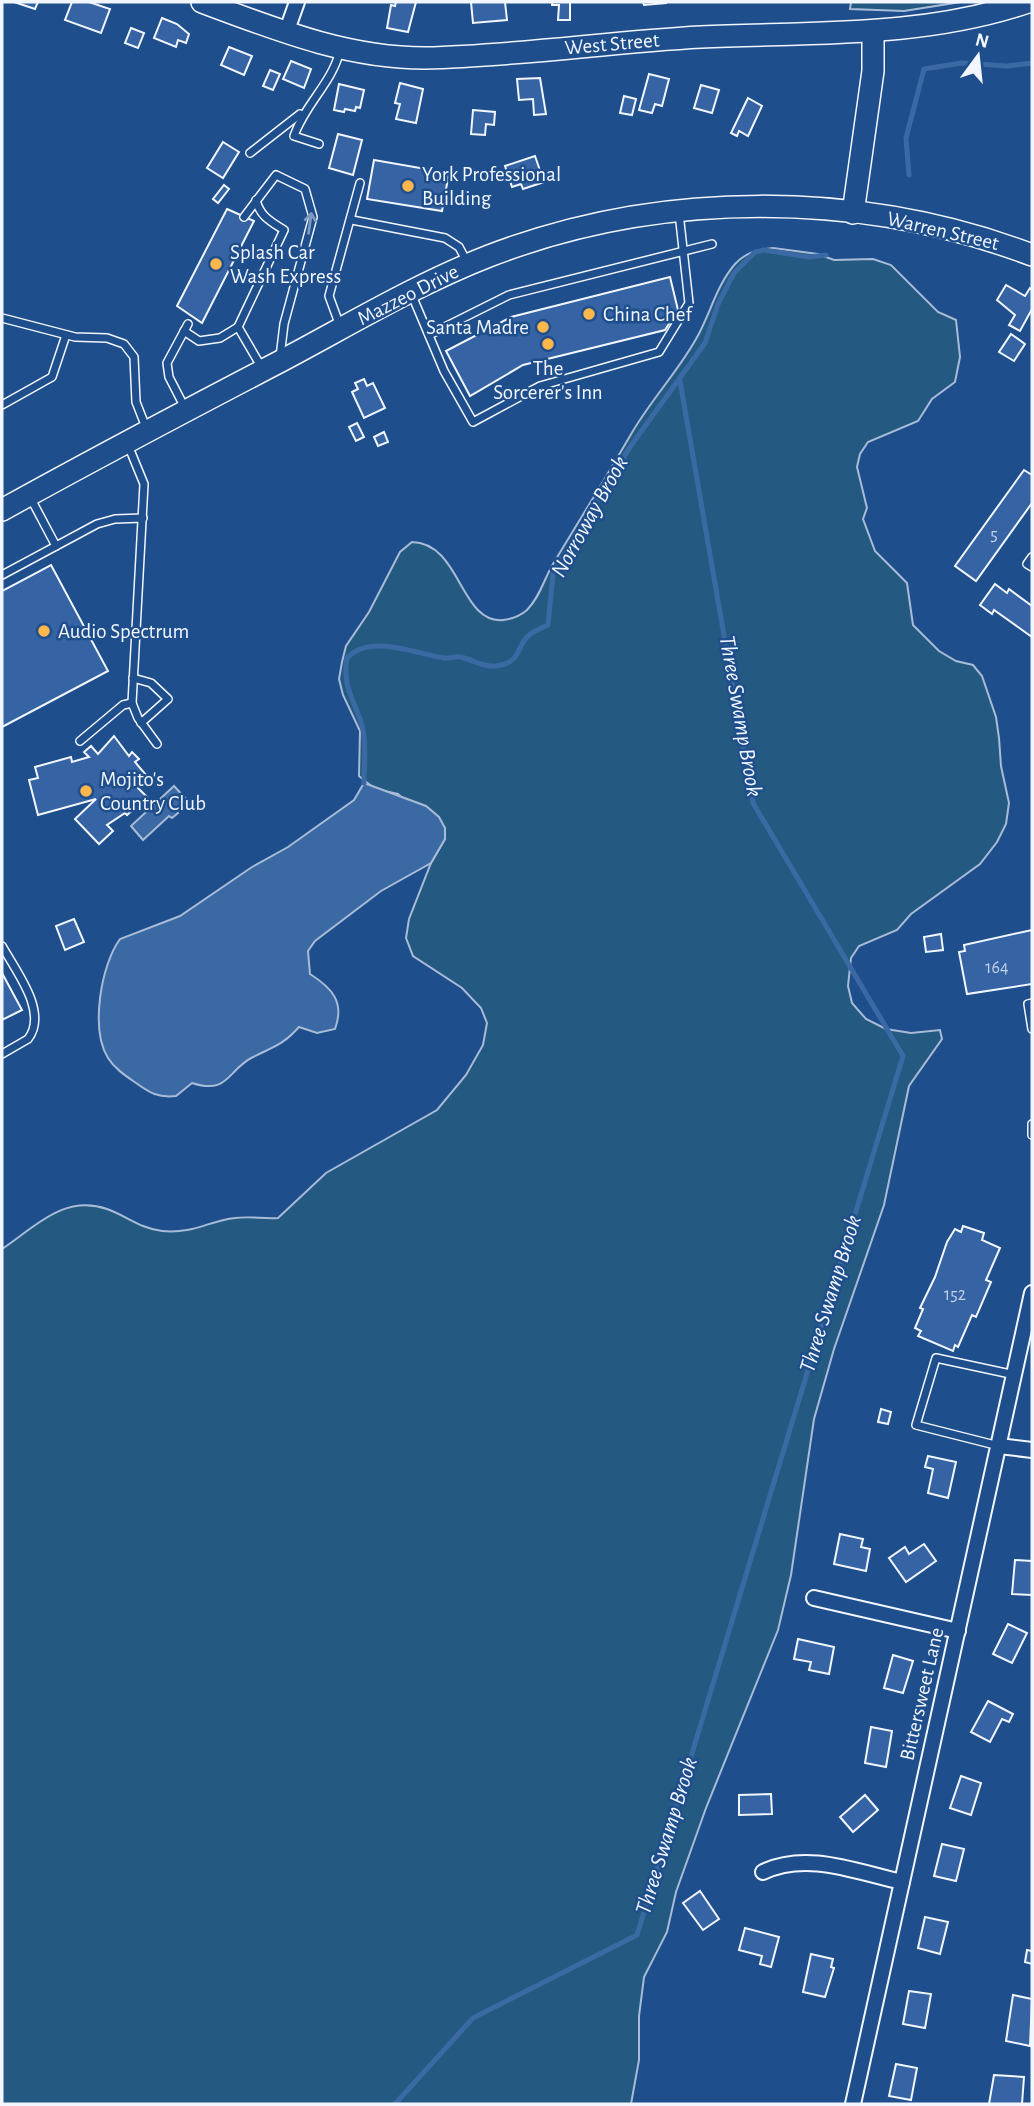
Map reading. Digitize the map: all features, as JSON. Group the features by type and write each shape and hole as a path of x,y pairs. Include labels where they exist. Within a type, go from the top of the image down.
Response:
{"main road":[{"name":"West Street","path":"202,2 286,33 340,49 381,56 440,58 691,38 873,31 974,17 1028,2"},
{"path":"853,213 873,71 873,31"},
{"name":"Mazzeo Drive","path":"2,509 411,292 468,265 560,233 679,211 763,206 853,213"},
{"name":"Warren Street","path":"853,213 939,227 1032,255"}],"street":[{"path":"286,33 297,2"},
{"name":"Bittersweet Lane","path":"853,2104 1032,1293"},
{"path":"999,1446 1032,1450"},
{"path":"814,1598 958,1631"},
{"path":"763,1872 784,1863 806,1862 902,1882"}],"lane":[{"path":"250,153 305,108 334,69 340,49"},
{"path":"305,108 294,135 319,144"},
{"path":"244,217 276,175 284,176 306,189 313,217 272,365"},
{"path":"342,328 329,296 360,183"},
{"path":"186,410 169,377 167,363 186,328 199,341 220,338 238,327 284,230 267,220 259,210 256,200"},
{"path":"411,292 444,371 474,422 540,386 657,354 684,315 689,303 679,211"},
{"path":"352,220 445,238 459,247 468,265"},
{"path":"429,335 509,295 712,244"},
{"path":"2,318 66,335 113,339 128,347 135,362 137,409 147,431"},
{"path":"238,327 272,365"},
{"path":"2,405 52,377 66,335"},
{"path":"127,442 144,479 132,703 141,723 158,744"},
{"path":"29,495 57,546"},
{"path":"2,575 101,522 143,518"},
{"path":"1032,557 1027,564 1032,567"},
{"path":"133,678 151,683 168,699 141,723"},
{"path":"80,741 119,708 132,703"},
{"path":"2,946 29,997 36,1018 28,1039 2,1054"},
{"path":"1032,1003 1028,1004 1032,1029"},
{"path":"1032,1124 1032,1135"},
{"path":"999,1446 916,1425 936,1357 1015,1375"}],"shaded area":[{"path":"851,2 961,2 904,11 850,9"},
{"path":"773,248 818,254 834,260 873,259 891,265 938,312 956,320 960,357 955,382 932,399 918,421 868,442 860,454 857,467 867,508 863,519 875,551 907,583 913,625 939,651 956,661 973,665 982,676 996,717 1001,766 1009,803 1006,824 997,842 980,864 911,914 897,930 859,946 851,958 848,986 852,1003 866,1019 886,1029 911,1033 940,1030 942,1039 909,1086 884,1205 834,1349 814,1419 791,1575 778,1630 706,1808 676,1892 667,1932 644,1977 639,2016 639,2060 631,2104 2,2104 2,1249 51,1215 77,1206 107,1209 147,1228 162,1231 183,1231 235,1218 278,1218 326,1173 437,1110 466,1075 483,1045 487,1023 481,1008 462,988 413,956 406,938 409,919 431,863 445,839 398,794 375,789 359,776 360,731 343,695 339,679 346,646 369,612 400,552 412,542 428,546 441,555 468,597 478,610 489,618 506,620 527,610 638,423 696,339 728,273 748,254"},
{"path":"364,783 426,806 439,817 445,828 445,839 431,863 381,891 315,941 308,951 310,974 330,990 337,1003 338,1019 335,1029 317,1033 299,1027 283,1042 244,1062 221,1083 204,1086 192,1083 176,1096 154,1094 114,1066 103,1046 99,1014 103,980 113,950 120,939 180,916 252,867 288,847 354,800"},
{"path":"174,786 187,800 176,810 178,813 172,818 169,816 143,840 131,826"}],"building":[{"path":"14,2 38,2 35,9"},
{"path":"72,2 89,2 110,9 101,33 65,20"},
{"path":"396,2 416,2 408,32 387,28 391,5 395,6"},
{"path":"471,2 505,2 507,20 473,23"},
{"path":"552,2 570,2 570,20 558,20 559,5 552,5"},
{"path":"643,2 666,2 666,3 644,5"},
{"path":"162,18 177,24 189,34 186,43 178,40 176,47 154,38"},
{"path":"131,28 144,33 138,48 125,43"},
{"path":"229,47 252,56 244,75 221,65"},
{"path":"291,61 311,69 304,88 283,79"},
{"path":"270,70 280,74 273,90 263,86"},
{"path":"649,74 669,79 662,106 655,104 652,113 639,110"},
{"path":"540,78 546,114 534,115 533,99 519,100 517,79"},
{"path":"400,83 423,89 416,123 396,119 400,104 395,103"},
{"path":"339,84 364,90 360,108 356,107 355,111 345,109 344,112 334,110"},
{"path":"701,85 719,90 712,113 694,108"},
{"path":"624,96 636,99 632,115 620,113"},
{"path":"748,98 762,106 748,136 739,131 737,136 731,133"},
{"path":"473,110 495,112 494,125 486,124 485,135 471,134"},
{"path":"338,134 362,140 353,175 329,168"},
{"path":"223,142 239,152 223,178 207,168"},
{"path":"535,156 544,182 523,189 521,184 512,187 505,166"},
{"name":"York Professional Building","path":"374,160 449,173 442,211 367,199"},
{"path":"224,185 229,189 218,203 213,199"},
{"name":"Splash Car Wash Express","path":"227,209 254,221 202,323 177,306"},
{"path":"670,277 678,310 665,330 523,365 470,396 446,351 511,317"},
{"path":"1006,285 1025,296 1030,288 1032,290 1032,309 1020,331 1009,325 1015,315 997,300"},
{"path":"1011,334 1025,344 1014,361 999,352"},
{"path":"364,379 367,386 373,383 385,408 364,418 352,392 358,389 355,383"},
{"path":"357,423 364,437 356,441 349,427"},
{"path":"384,432 388,442 378,446 374,437"},
{"path":"1024,470 1032,475 1032,503 976,581 955,566"},
{"name":"Audio Spectrum","path":"51,565 108,671 2,727 2,591"},
{"path":"995,584 1007,593 1009,589 1032,606 1032,637 994,610 992,614 980,605"},
{"name":"Mojito's Country Club","path":"114,736 129,756 132,752 139,759 135,762 146,775 135,785 147,797 127,815 125,813 107,825 113,831 99,844 75,819 96,799 38,815 29,780 38,778 35,767 71,757 72,762 89,757 84,752 91,746 98,754"},
{"path":"74,919 84,942 65,950 56,926"},
{"path":"1032,930 1032,984 967,994 959,952 965,951 964,945"},
{"path":"941,934 943,950 926,952 924,937"},
{"path":"2,973 22,1010 2,1020"},
{"path":"963,1226 984,1233 982,1240 1000,1248 986,1280 991,1282 976,1317 972,1315 958,1347 955,1345 953,1351 918,1336 921,1331 915,1328 923,1309 920,1308 935,1277 947,1242 955,1229 961,1232"},
{"path":"881,1409 891,1412 888,1424 878,1422"},
{"path":"928,1456 956,1462 948,1498 928,1493 933,1469 925,1467"},
{"path":"840,1534 863,1539 861,1547 870,1549 866,1571 834,1564"},
{"path":"924,1544 936,1561 906,1582 889,1558 905,1547 909,1554"},
{"path":"1015,1560 1032,1561 1032,1595 1012,1594"},
{"path":"1008,1624 1027,1633 1012,1663 993,1654"},
{"path":"798,1639 834,1647 829,1674 809,1670 811,1662 794,1659"},
{"path":"893,1655 913,1661 903,1693 884,1688"},
{"path":"988,1701 1013,1714 1009,1722 1002,1719 990,1742 971,1732"},
{"path":"871,1727 892,1731 886,1767 865,1763"},
{"path":"961,1776 981,1783 971,1815 950,1808"},
{"path":"771,1794 772,1814 739,1815 739,1795"},
{"path":"865,1795 878,1810 853,1832 840,1817"},
{"path":"942,1844 964,1849 956,1881 934,1876"},
{"path":"700,1891 719,1919 703,1930 683,1903"},
{"path":"925,1917 948,1922 940,1954 918,1948"},
{"path":"745,1928 779,1937 771,1967 760,1964 762,1956 739,1950"},
{"path":"1027,1950 1032,1951 1032,1964 1025,1962"},
{"path":"811,1954 833,1959 831,1967 834,1968 825,1997 803,1992"},
{"path":"909,1991 931,1994 925,2028 903,2024"},
{"path":"1013,1995 1032,1999 1030,2046 1006,2041"},
{"path":"896,2064 917,2068 911,2100 889,2096"},
{"path":"994,2075 1024,2077 1022,2104 989,2104"}],"waterway":[{"name":"Norroway Brook","path":"909,175 906,138 924,69 962,63 1007,66 1032,63"},
{"name":"Norroway Brook","path":"364,783 364,737 347,684 347,658 357,651 380,646 444,658 460,657 487,666 504,664 514,658 529,635 548,625 553,574 630,447 705,343 718,304 734,273 755,252 764,250 809,257 826,255"},
{"name":"Three Swamp Brook","path":"395,2104 473,2018 637,1935 903,1056 753,803 680,381"}],"place":[{"name":"York Professional Building","path":"408,186"},
{"name":"Splash Car Wash Express","path":"216,264"},
{"name":"China Chef","path":"589,314"},
{"name":"Santa Madre","path":"543,327"},
{"name":"The Sorcerer's Inn","path":"548,344"},
{"name":"Audio Spectrum","path":"44,631"},
{"name":"Mojito's Country Club","path":"86,791"}]}
